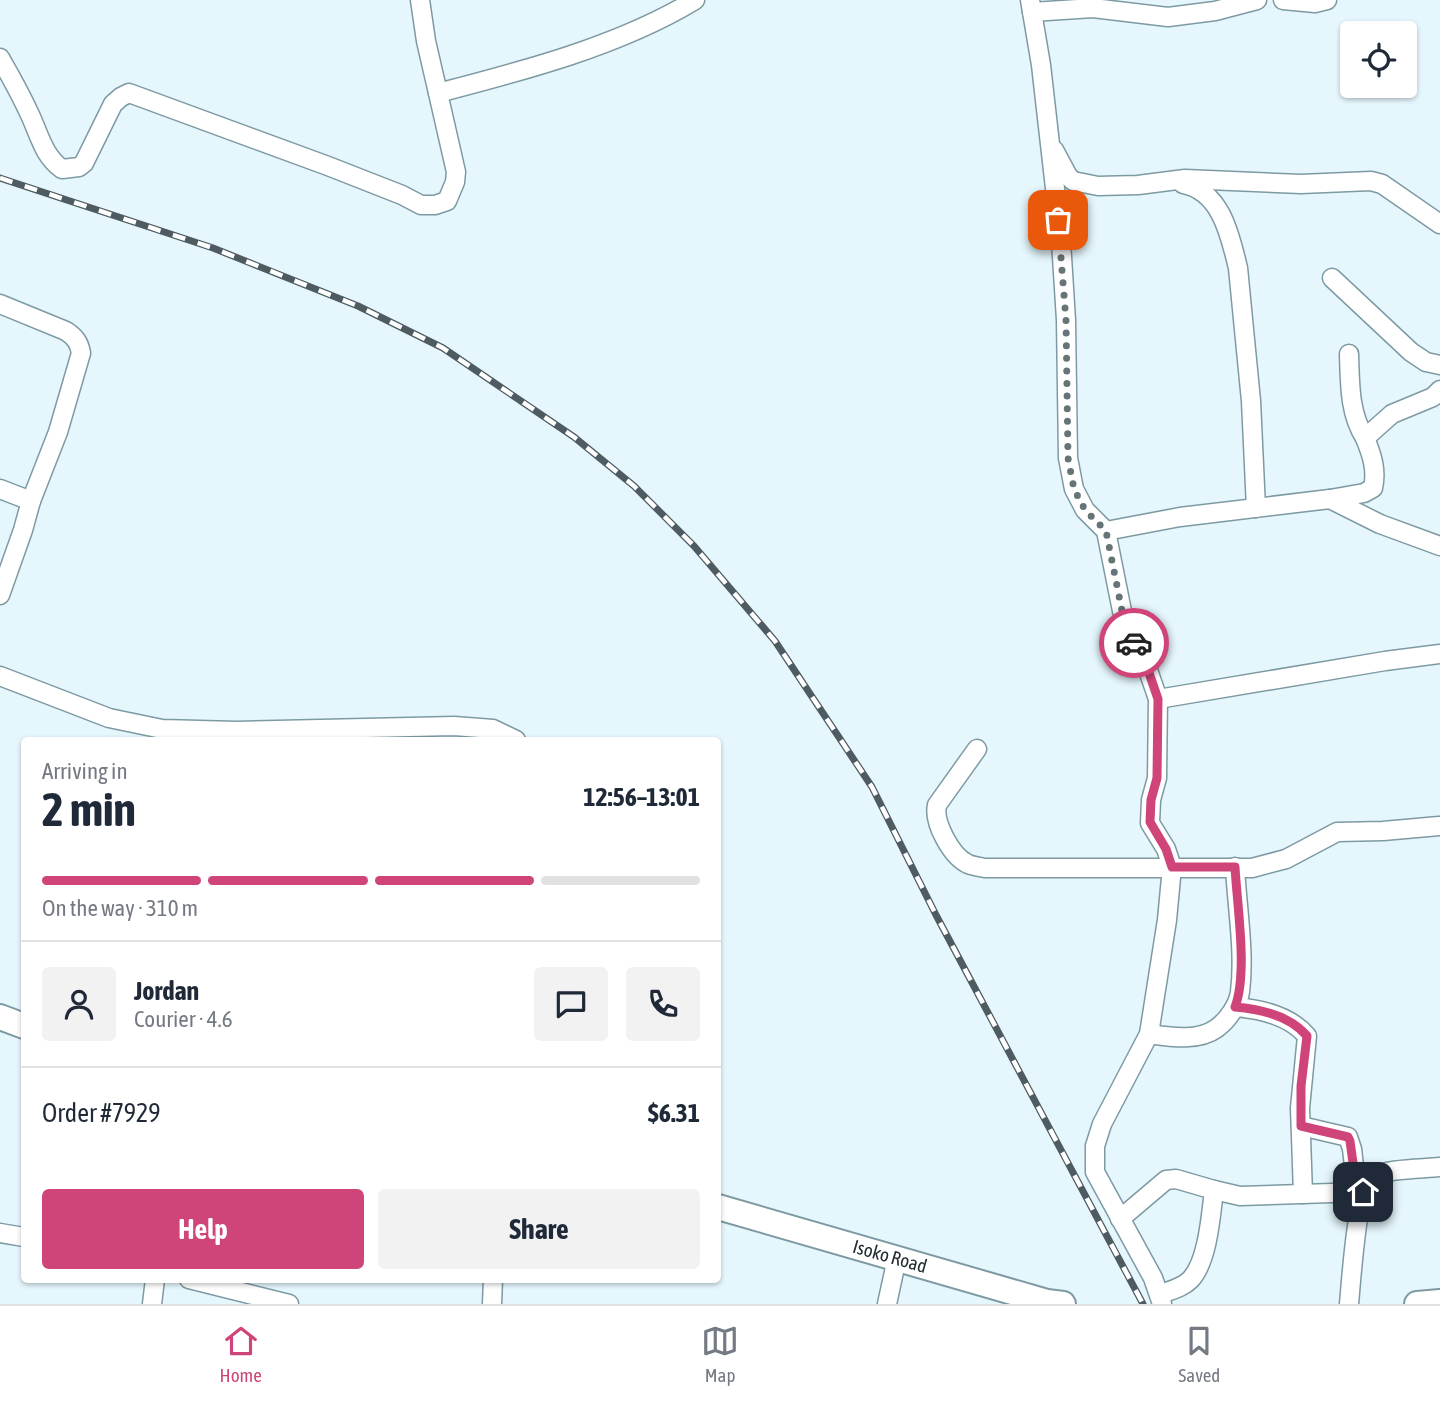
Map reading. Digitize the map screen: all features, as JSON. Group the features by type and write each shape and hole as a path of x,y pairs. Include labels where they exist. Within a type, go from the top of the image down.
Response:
{"street":[{"path":"0,58 33,121 39,140 47,154 62,169 79,167 84,163 113,104 129,93 328,166 422,205 435,205 447,201 456,172 426,41 420,0"},
{"path":"438,93 490,79 613,38 654,22 695,0"},
{"path":"1213,1190 1200,1264 1189,1281 1161,1299 1095,1172 1095,1146 1102,1124 1149,1034 1167,920 1172,867 1166,849 1150,822 1151,800 1157,778 1158,699 1126,622 1106,531 1085,510 1074,489 1068,458 1065,293 1061,241 1041,65 1031,6 1093,8 1168,17 1215,11 1257,0"},
{"path":"1283,0 1315,3 1327,0"},
{"path":"1048,141 1068,176 1079,183 1119,187 1185,179 1301,184 1371,181 1382,184 1440,224"},
{"path":"1169,182 1192,186 1210,197 1218,209 1234,251 1240,285 1251,401 1256,508"},
{"path":"1332,278 1411,352 1426,362 1440,365"},
{"path":"0,304 66,331 79,344 81,353 58,432 31,501 20,542 0,595"},
{"path":"1106,531 1180,517 1330,499 1364,493 1373,488 1376,476 1373,459 1355,419 1351,400 1349,354"},
{"path":"1365,438 1392,414 1433,397 1440,390"},
{"path":"0,489 31,501"},
{"path":"1330,499 1380,523 1440,546"},
{"path":"1158,699 1348,666 1440,654"},
{"path":"0,676 109,718 162,729 237,731 454,726 493,729 510,737"},
{"path":"977,749 937,805 935,815 939,827 957,856 967,864 985,868 1252,867 1278,862 1337,832 1439,826"},
{"path":"1149,1034 1180,1038 1199,1035 1216,1029 1235,1007 1240,994 1240,967 1235,867"},
{"path":"1235,1007 1255,1009 1279,1017 1300,1028 1307,1036 1301,1086 1303,1194"},
{"path":"0,1017 21,1025"},
{"path":"1301,1126 1348,1137 1350,1141 1360,1192 1349,1304"},
{"path":"1360,1192 1373,1177 1389,1172 1440,1167"},
{"path":"1120,1219 1166,1180 1176,1179 1240,1196 1360,1192"},
{"name":"Isoko Road","path":"721,1208 1047,1302 1063,1304"},
{"path":"0,1233 21,1236"},
{"path":"887,1304 897,1258"},
{"path":"152,1304 155,1283"},
{"path":"205,1283 289,1304"},
{"path":"492,1304 493,1283"},
{"path":"1417,1304 1440,1303"}],"railway":[{"path":"0,178 213,248 358,306 443,348 574,437 634,486 694,546 775,641 872,787 936,915 1143,1304"}],"way so far":[{"path":"1058,220 1066,320 1068,458 1074,489 1085,510 1106,531 1122,611 1134,643"}],"route":[{"path":"1134,643 1148,670 1158,699 1157,778 1150,815 1153,831 1166,849 1172,867 1235,867 1240,953 1240,994 1235,1007 1255,1009 1279,1017 1300,1028 1307,1036 1301,1086 1301,1126 1341,1133 1348,1137 1357,1192 1363,1192"}]}
